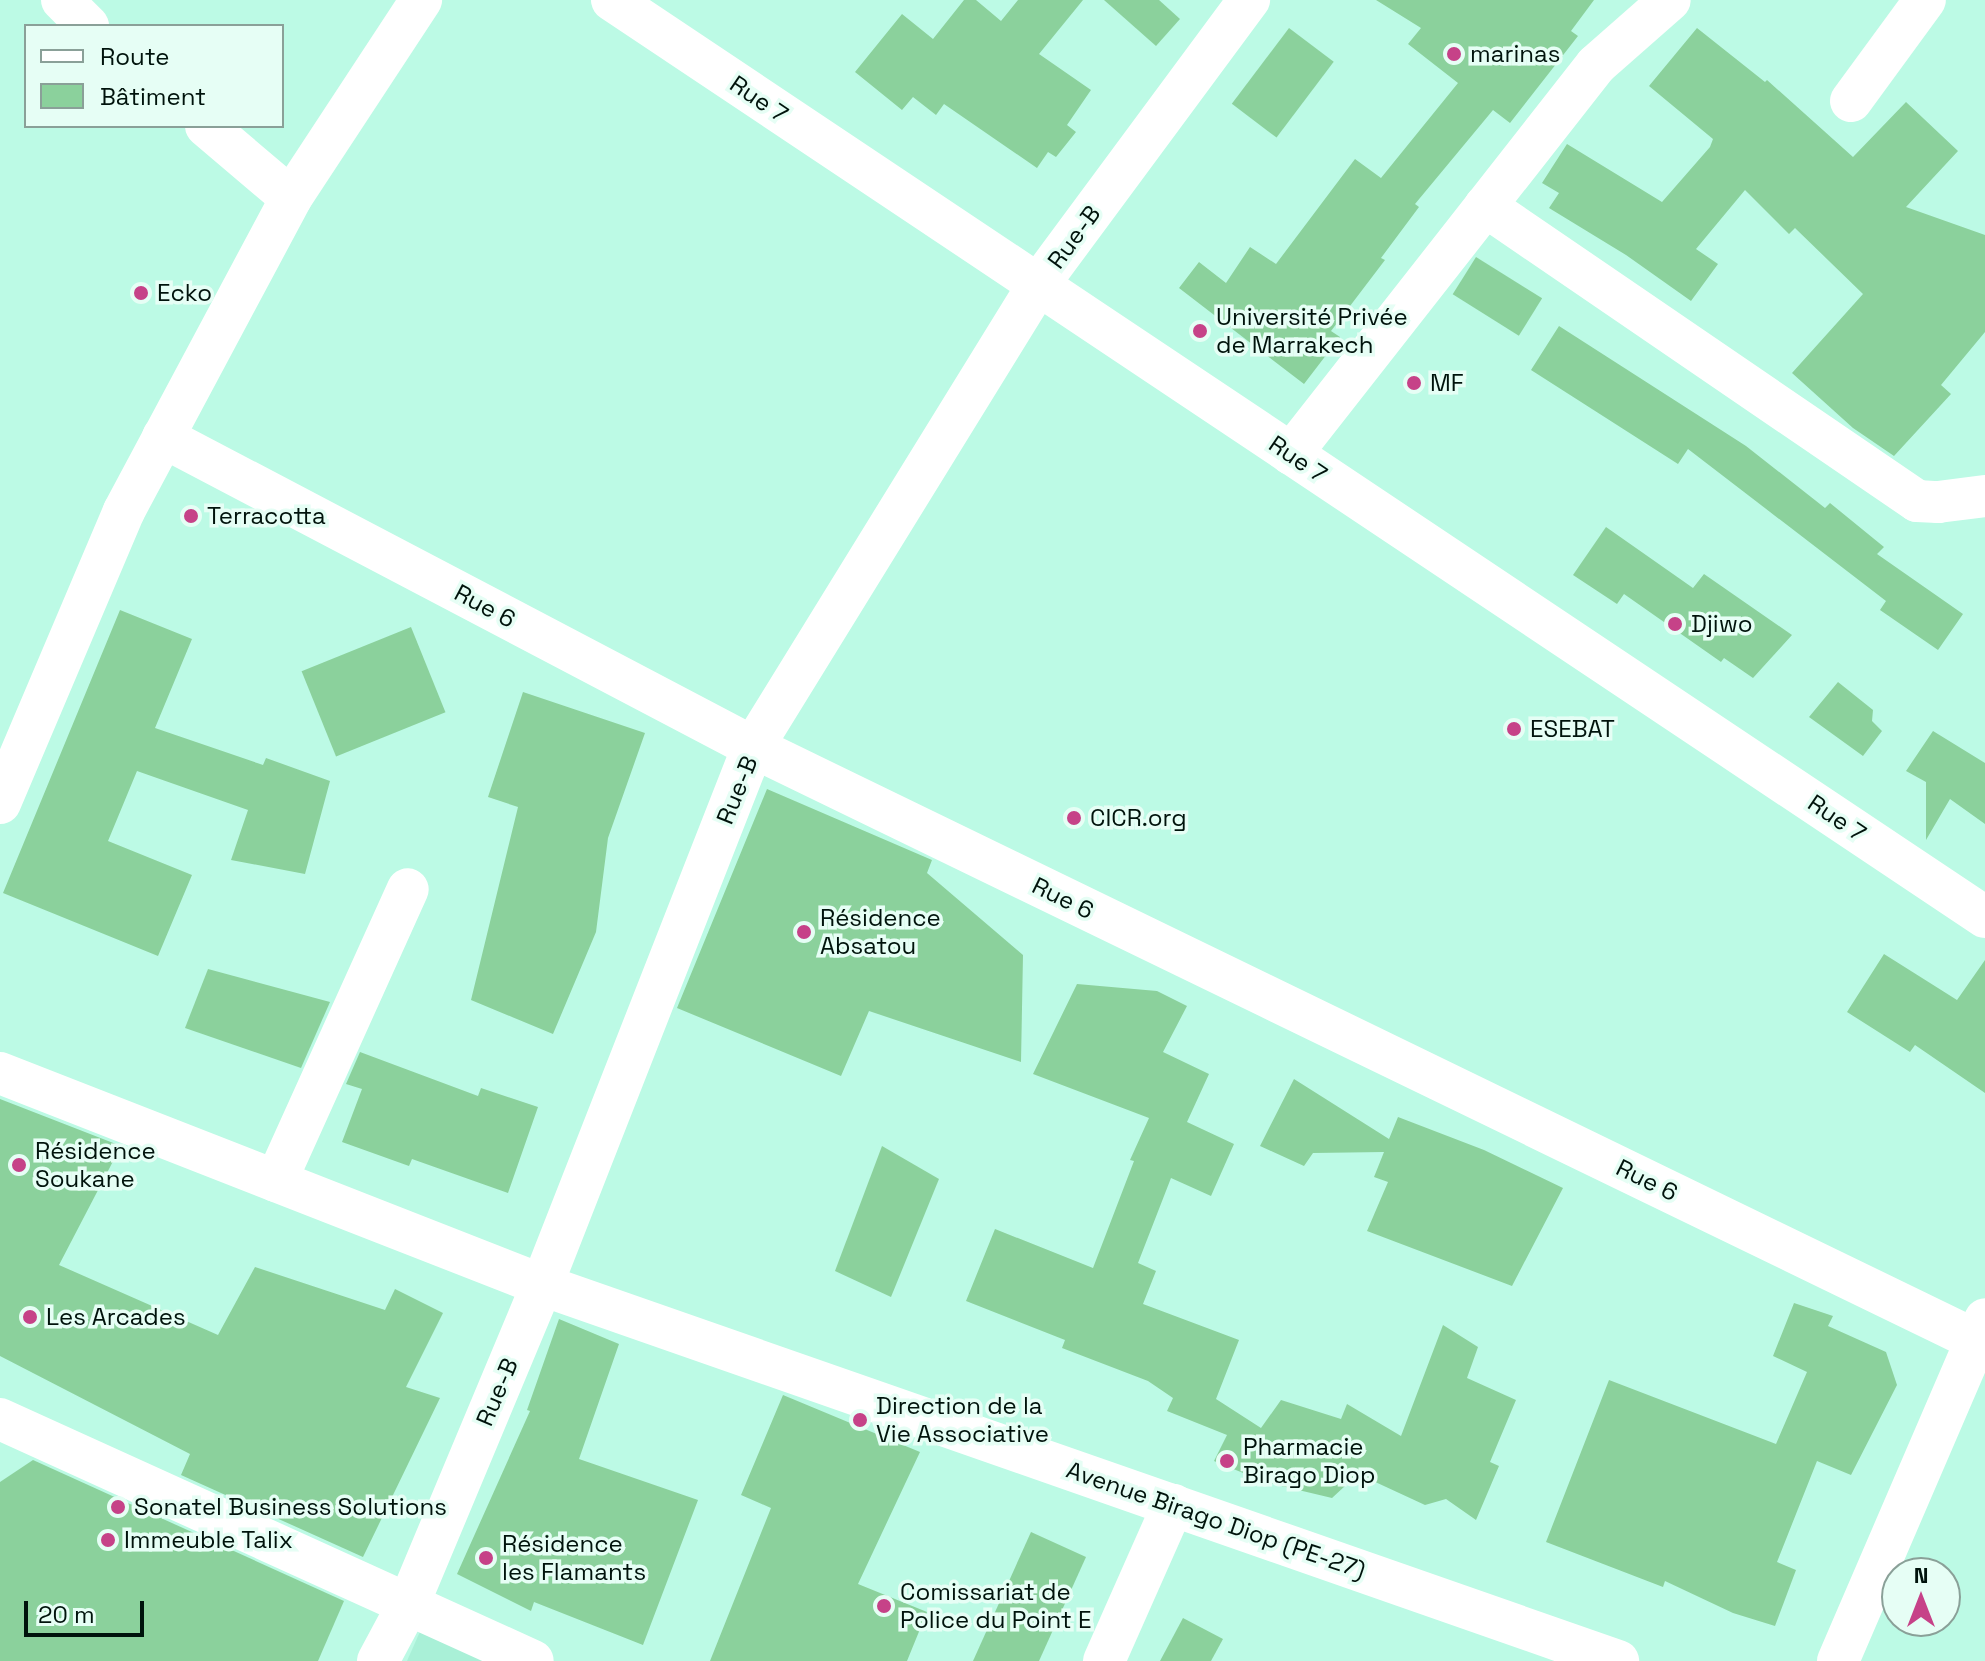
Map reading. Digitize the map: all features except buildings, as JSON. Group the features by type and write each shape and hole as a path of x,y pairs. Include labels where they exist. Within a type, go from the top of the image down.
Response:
{"street":[{"path":"62,0 86,24"},
{"path":"0,803 124,511 291,198 421,0"},
{"name":"Rue 7","path":"612,0 1985,917"},
{"name":"Rue-B","path":"378,1661 409,1603 542,1285 753,747 1038,285 1249,0"},
{"path":"1291,454 1596,65 1670,0"},
{"path":"1851,101 1925,0"},
{"path":"208,128 291,198"},
{"path":"1485,206 1917,501 1938,502 1985,496"},
{"name":"Rue 6","path":"163,437 753,747 1979,1329"},
{"path":"276,1181 408,889"},
{"name":"Avenue Birago Diop (PE-27)","path":"0,1073 542,1285 1618,1661"},
{"path":"1838,1661 1979,1329"},
{"path":"0,1419 533,1661"},
{"path":"1104,1661 1173,1505"}],"shaded area":[{"path":"422,1627 484,1661 407,1661"}],"place":[{"name":"marinas","path":"1454,54"},
{"name":"Ecko","path":"141,293"},
{"name":"Université Privée de Marrakech","path":"1200,331"},
{"name":"MF","path":"1414,383"},
{"name":"Terracotta","path":"191,516"},
{"name":"Djiwo","path":"1675,624"},
{"name":"ESEBAT","path":"1514,729"},
{"name":"CICR.org","path":"1074,818"},
{"name":"Résidence Absatou","path":"804,932"},
{"name":"Résidence Soukane","path":"19,1165"},
{"name":"Les Arcades","path":"30,1317"},
{"name":"Direction de la Vie Associative","path":"860,1420"},
{"name":"Pharmacie Birago Diop","path":"1227,1461"},
{"name":"Sonatel Business Solutions","path":"118,1507"},
{"name":"Immeuble Talix","path":"108,1540"},
{"name":"Résidence les Flamants","path":"486,1558"},
{"name":"Comissariat de Police du Point E","path":"884,1606"}]}
